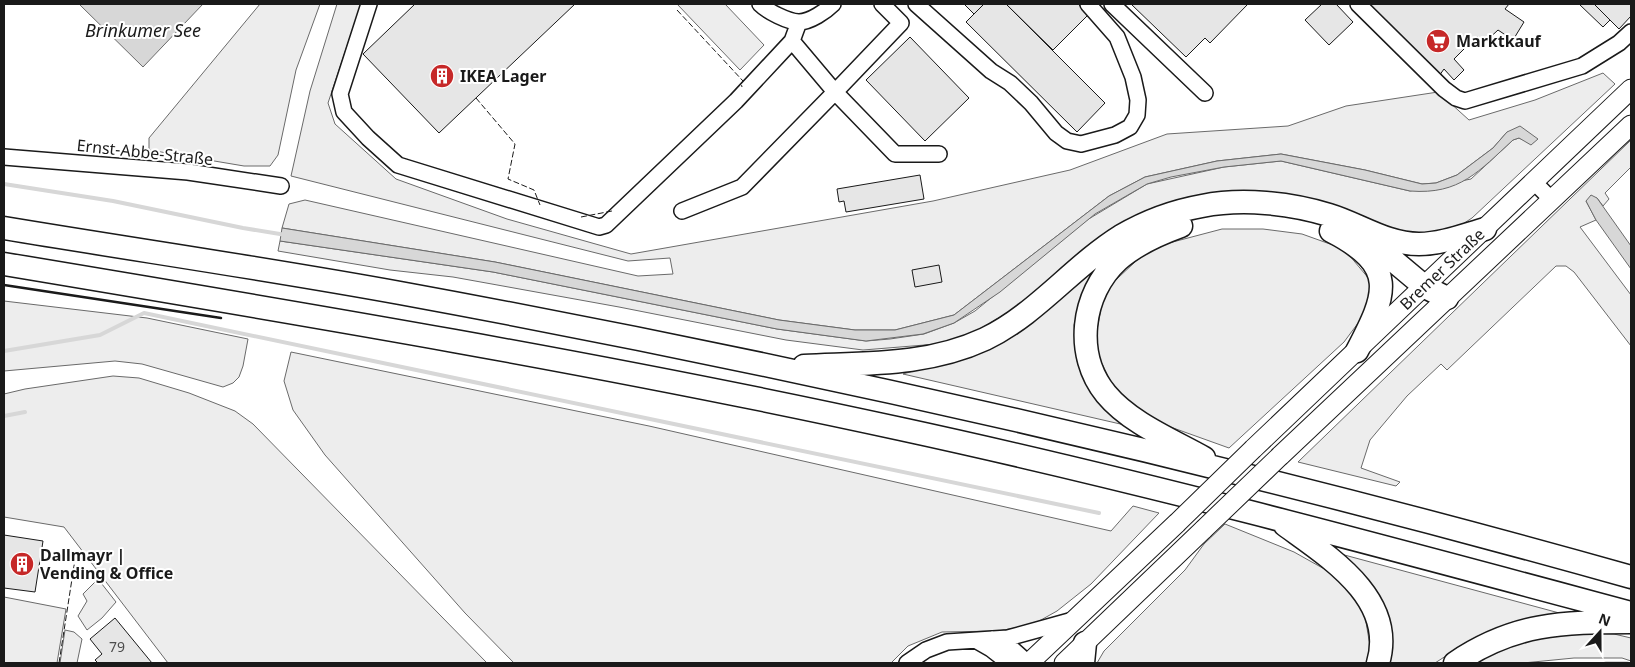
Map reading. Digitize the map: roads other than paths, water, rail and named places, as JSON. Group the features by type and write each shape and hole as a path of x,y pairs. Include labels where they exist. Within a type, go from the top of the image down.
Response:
{"highway":[{"path":"770,367 905,362 949,354 987,338 1043,301 1120,237 1145,223 1202,206 1244,202 1282,206 1329,215 1392,240 1418,244 1436,242 1485,229"},
{"path":"1224,470 1131,416 1102,390 1091,368 1085,337 1088,312 1093,297 1108,271 1126,254 1158,235 1180,227 1216,218 1260,218 1298,223 1375,247 1429,282"},
{"path":"4,228 406,294 913,397 1224,470 1631,577"},
{"path":"1331,232 1354,244 1364,252 1379,275 1380,305 1357,351"},
{"path":"1392,240 1429,282 1447,298"},
{"path":"4,264 535,354 904,430 1274,517 1631,613"},
{"path":"1274,517 1343,570 1358,584 1371,602 1380,627 1381,654 1378,663"},
{"path":"1454,663 1476,648 1512,633 1549,625 1631,622"}],"main road":[{"name":"Bremer Straße","path":"1028,663 1631,89"},
{"name":"Bremer Straße","path":"1064,663 1084,653 1204,529 1631,125"}],"street":[{"path":"369,4 340,94 344,112 368,138 398,165 592,226 606,225 736,101 792,41 799,22"},
{"path":"760,4 767,12 799,22 826,11 834,4"},
{"path":"682,211 742,187 835,92 901,23 882,4"},
{"path":"916,4 992,71 1010,83 1031,103 1056,133 1067,141 1081,144 1115,135 1130,127 1137,115 1138,100 1133,77 1117,37 1088,4"},
{"path":"1112,4 1205,93"},
{"path":"1358,4 1444,89 1456,98 1465,101 1582,66 1619,43 1631,32"},
{"path":"792,41 835,92 895,154 938,154"},
{"name":"Ernst-Abbe-Straße","path":"4,157 188,172 282,186"},
{"path":"1534,182 1552,200"},
{"path":"907,663 941,644 1038,632 1074,620"},
{"path":"992,639 1010,647 1028,663"},
{"path":"976,640 991,648 1009,663"}],"water":[{"name":"Brinkumer See","path":"79,4 203,4 143,67"},
{"path":"1520,126 1538,139 1531,145 1519,138 1513,140 1490,162 1468,179 1442,189 1410,191 1281,161 1224,167 1171,177 1147,184 1095,214 1000,292 954,323 923,334 866,341 777,329 493,272 280,241 282,228 495,262 779,320 855,330 895,330 954,315 1109,196 1145,177 1217,161 1281,154 1365,170 1422,184 1436,183 1457,175 1493,148 1507,132"},
{"path":"1591,195 1597,198 1631,246 1631,269 1596,220 1586,201"}],"waterway":[{"path":"4,184 113,201 286,235"},
{"path":"4,351 100,335 144,313 1099,513"},
{"path":"4,416 25,412"},
{"path":"1606,663 1627,663"}],"place":[{"name":"Marktkauf","path":"1438,41"},
{"name":"IKEA Lager","path":"442,76"},
{"name":"Dallmayr | Vending & Office","path":"22,564"}]}
